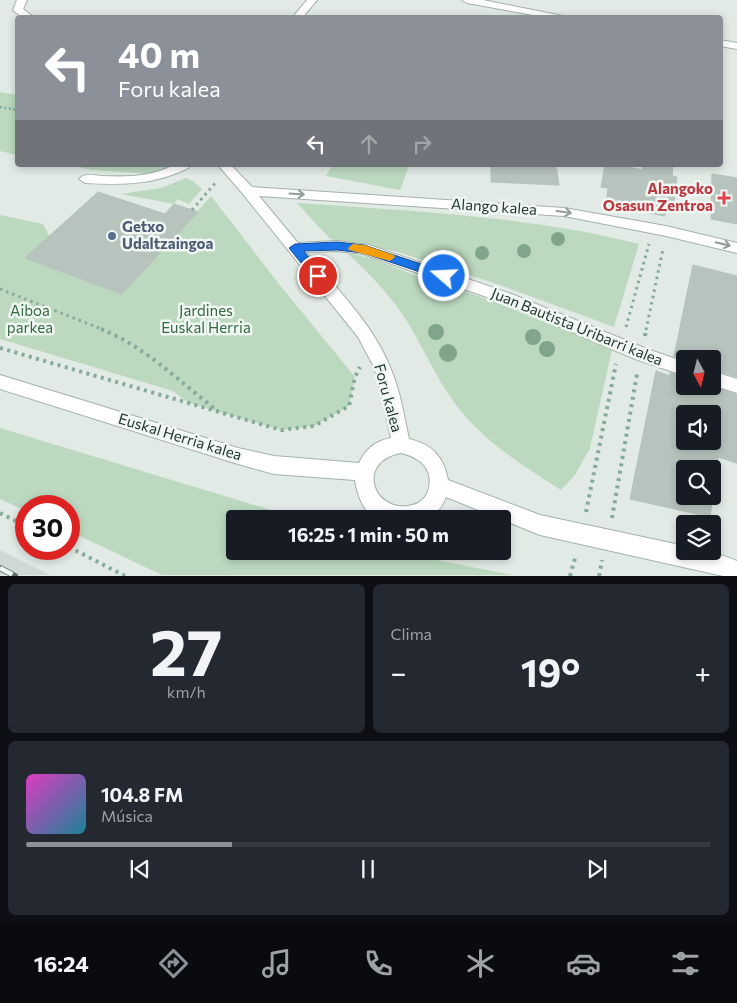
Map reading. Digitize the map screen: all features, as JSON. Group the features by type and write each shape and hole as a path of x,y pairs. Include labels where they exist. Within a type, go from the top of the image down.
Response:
{"street":[{"path":"22,0 18,10 26,15"},
{"path":"299,15 312,0"},
{"path":"467,0 553,15"},
{"path":"723,44 737,46"},
{"path":"85,179 136,182 171,173 181,167"},
{"name":"Foru kalea","path":"226,167 248,191 364,333 382,367 401,444"},
{"name":"Alango kalea","path":"248,191 564,212 660,230 737,248"},
{"name":"Juan Bautista Uribarri kalea","path":"295,248 337,246 364,249 509,299 641,354 676,366"},
{"path":"721,381 737,386"},
{"name":"Euskal Herria kalea","path":"0,382 238,456 274,465 364,472"},
{"path":"401,444 420,449 429,455 440,475 440,486 436,499 428,508 415,514 402,516 388,514 376,507 368,496 364,484 364,472 368,461 385,447 401,444"},
{"path":"440,486 540,525 608,538 721,564 737,571"}],"path":[{"path":"0,107 15,110"},
{"path":"192,210 226,167"},
{"path":"630,306 660,230"},
{"path":"608,538 641,354 660,230"},
{"path":"0,289 118,336 160,365 218,411"},
{"path":"0,348 281,430 314,426 349,406 355,377 371,346"},
{"path":"598,462 614,370"},
{"path":"0,513 15,520"},
{"path":"80,553 125,576"}],"shaded area":[{"path":"0,550 15,558 15,560 20,560 50,575 0,575"}],"green space":[{"path":"0,92 15,95 15,155 0,151"},
{"path":"78,167 175,167 149,174 93,170"},
{"path":"331,167 409,167 400,190 326,176"},
{"path":"186,178 202,189 189,204 177,199 174,204 121,194 161,188"},
{"name":"Jardines Euskal Herria","path":"211,196 279,284 355,377 349,406 314,426 281,430 189,403 173,391 0,339 0,215 43,224 51,239 25,258 197,212"},
{"path":"297,203 426,212 512,221 554,227 639,244 614,327 500,285 395,251 330,239"},
{"path":"347,253 374,259 414,275 614,341 590,448 575,475 561,490 498,447 465,416 442,384 397,307"},
{"path":"0,428 271,510 226,510 226,560 437,560 513,575 162,575 80,536 80,495 15,495 15,506 0,499"}],"building":[{"path":"491,167 556,167 559,185 491,182"},
{"path":"605,167 627,167 643,170 643,167 673,167 672,176 677,177 674,201 666,200 665,216 606,205 608,188 601,187"},
{"name":"Alangoko Osasun Zentroa","path":"712,174 737,178 737,224 711,219"},
{"name":"Getxo Udaltzaingoa","path":"98,192 165,214 174,204 198,212 122,294 25,258"},
{"path":"693,265 737,276 737,377 721,372 721,350 676,350 676,357 674,356"},
{"path":"656,371 670,376 670,373 676,375 676,395 721,395 721,389 737,395 737,463 718,457 718,460 676,460 676,505 712,505 710,515 701,515 630,499"}],"railway":[{"path":"0,568 15,576"}],"slow traffic":[{"path":"353,248 364,249 390,257"}],"place":[{"name":"Alangoko Osasun Zentroa","path":"724,198"},
{"name":"Getxo Udaltzaingoa","path":"112,236"}],"route":[{"path":"318,276 295,248 337,246 364,249 444,276"}],"park label":[{"name":"Aiboa parkea","path":"30,320"}]}
